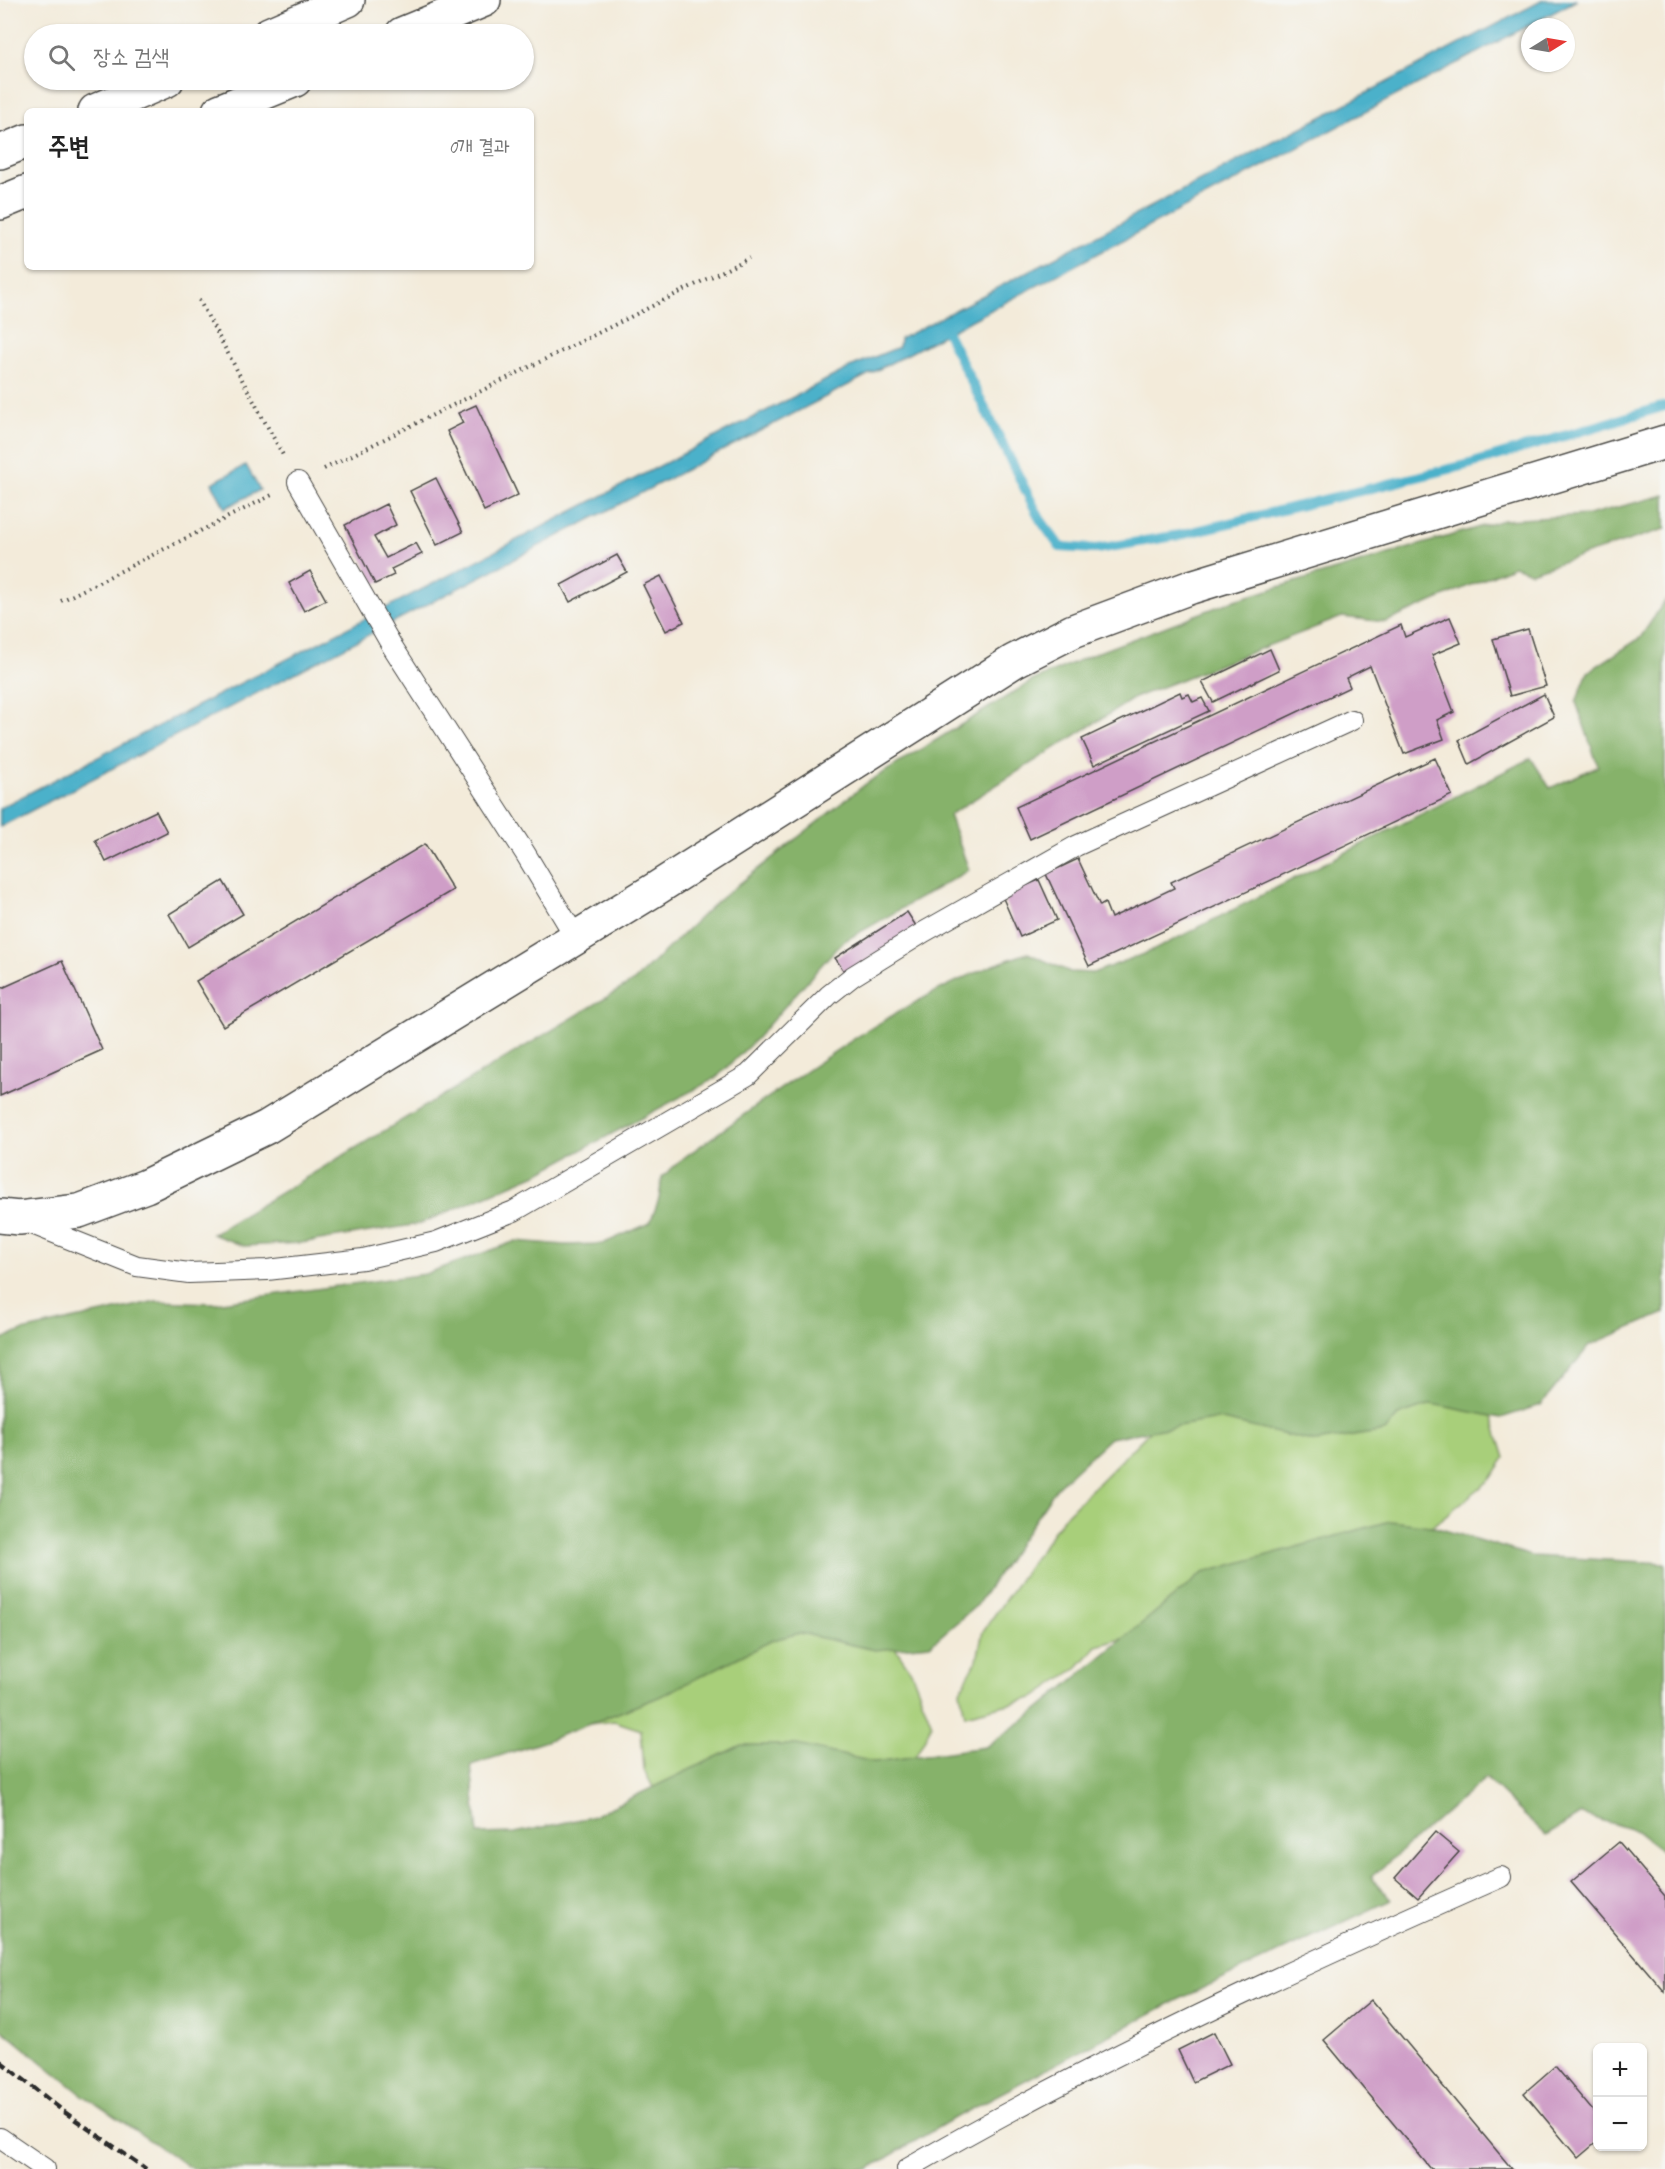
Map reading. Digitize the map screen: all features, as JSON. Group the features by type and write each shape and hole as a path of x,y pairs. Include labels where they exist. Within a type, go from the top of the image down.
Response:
{"main road":[{"path":"292,24 348,0"},
{"path":"426,24 484,0"},
{"path":"102,108 144,90"},
{"path":"226,108 270,90"},
{"path":"0,152 24,142"},
{"path":"0,203 24,193"},
{"path":"10,1217 80,1212 146,1186 267,1126 576,938 1014,661 1073,631 1191,586 1665,442"}],"lane":[{"path":"298,482 392,646 525,853 576,938"},
{"path":"10,1217 137,1266 189,1273 267,1270 363,1259 436,1242 514,1211 748,1075 829,995 853,976 924,932 1076,846 1352,720"},
{"path":"907,2169 966,2134 1140,2043 1501,1877"},
{"path":"0,2138 45,2169"}],"path":[{"path":"61,601 749,258"},
{"path":"199,300 298,482"}],"green space":[{"path":"1665,495 1665,529 1531,572 1514,566 1386,622 1342,617 1136,697 949,815 969,870 841,943 755,1040 716,1078 539,1173 419,1224 301,1243 244,1246 212,1234 634,981 715,903 868,782 1032,681 1096,653 1235,600 1503,520 1588,515"},
{"path":"1665,601 1665,1313 1590,1345 1541,1405 1501,1418 1432,1404 1398,1416 1385,1431 1316,1442 1218,1419 1110,1438 1057,1487 977,1605 930,1645 875,1650 800,1633 773,1640 659,1697 546,1741 471,1765 478,1834 515,1833 591,1817 741,1745 797,1745 874,1762 985,1747 1032,1714 1203,1573 1390,1521 1431,1526 1532,1556 1665,1563 1665,1853 1637,1831 1581,1814 1546,1836 1486,1778 1371,1877 1391,1900 1169,2004 956,2117 868,2169 192,2169 80,2093 0,2028 0,1340 22,1331 156,1301 214,1303 425,1274 516,1241 565,1245 602,1244 650,1223 659,1199 662,1177 686,1156 850,1041 938,990 1028,953 1070,972 1093,973 1154,950 1531,758 1550,788 1598,766 1576,702 1588,672 1640,638"},
{"path":"1406,1396 1491,1413 1505,1458 1491,1479 1421,1535 1143,1633 1097,1646 1077,1668 1033,1698 965,1715 960,1691 977,1660 983,1631 1064,1517 1154,1427"},
{"path":"883,1630 911,1671 932,1725 912,1762 656,1793 644,1770 641,1730 614,1721 565,1727 527,1640"}],"water":[{"path":"1543,0 1577,0 1543,18 1521,18 1521,30 904,356 0,827 0,808 855,365 899,347 900,339"},
{"path":"246,465 260,490 225,508 212,483"}],"building":[{"path":"476,405 518,495 484,511 447,431 463,423 458,413"},
{"path":"436,478 463,532 437,545 410,491"},
{"path":"386,504 396,525 374,537 386,558 416,543 422,554 391,569 394,575 375,584 345,525"},
{"path":"617,555 627,572 570,602 561,585"},
{"path":"310,571 326,600 304,611 289,583"},
{"path":"661,576 684,622 666,631 643,585"},
{"path":"1450,617 1461,643 1432,655 1454,712 1437,720 1444,739 1404,754 1370,666 1346,678 1350,687 1030,839 1016,807 1401,625 1405,637"},
{"path":"1528,629 1546,686 1510,696 1493,639"},
{"path":"1270,649 1279,670 1213,702 1202,682"},
{"path":"1180,692 1182,697 1189,694 1193,702 1202,698 1209,711 1094,765 1082,739"},
{"path":"1544,694 1554,717 1469,764 1459,740"},
{"path":"1435,758 1452,795 1089,966 1046,874 1078,859 1100,906 1105,903 1111,918 1174,888 1171,882"},
{"path":"156,811 167,832 106,862 95,840"},
{"path":"425,844 453,890 223,1026 196,981"},
{"path":"1039,880 1057,920 1020,937 1002,896"},
{"path":"223,881 243,914 188,947 169,914"},
{"path":"907,912 918,929 846,974 835,958"},
{"path":"62,961 102,1050 0,1096 0,989"},
{"path":"1435,1832 1459,1852 1418,1898 1395,1878"},
{"path":"1619,1842 1665,1896 1665,1992 1571,1882"},
{"path":"1371,2000 1512,2169 1431,2169 1324,2040"},
{"path":"1214,2032 1230,2064 1193,2082 1178,2050"},
{"path":"1555,2066 1593,2111 1593,2145 1578,2158 1524,2093"}],"waterway":[{"path":"944,327 1040,519 1060,547 1097,549 1180,535 1470,464 1665,406"}],"railway":[{"path":"0,2061 63,2111 146,2169"}]}
